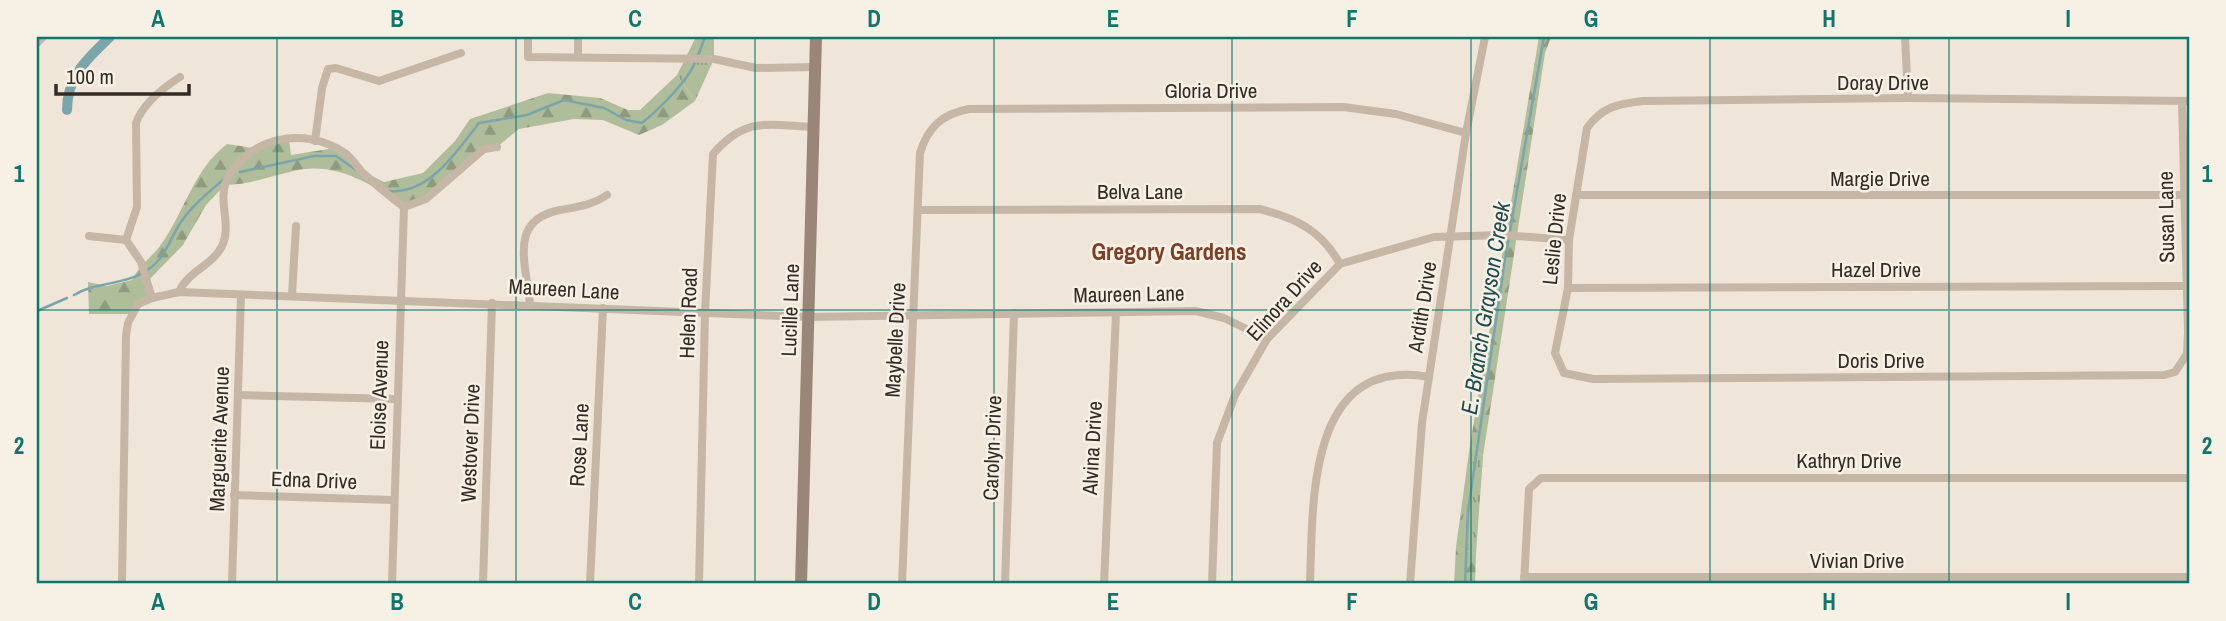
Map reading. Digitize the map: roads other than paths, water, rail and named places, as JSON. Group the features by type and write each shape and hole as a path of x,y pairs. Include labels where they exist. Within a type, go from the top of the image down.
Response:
{"street":[{"path":"37,43 43,37"},
{"path":"528,37 528,57 714,59 756,68 816,67"},
{"path":"578,57 579,37"},
{"name":"Lucille Lane","path":"801,584 816,37"},
{"name":"Ardith Drive","path":"1410,584 1416,468 1466,133 1485,37"},
{"path":"1905,37 1908,98"},
{"path":"314,141 320,117 322,88 328,69 336,68 379,81 461,53"},
{"path":"126,240 137,207 136,123 139,113 163,88 180,77"},
{"name":"Doray Drive","path":"1587,128 1597,114 1609,107 1643,101 1908,98 2186,101"},
{"name":"Susan Lane","path":"2186,101 2184,195 2188,332"},
{"name":"Gloria Drive","path":"953,112 1343,107 1396,114 1466,133"},
{"name":"Maybelle Drive","path":"902,584 920,153 924,138 943,117 953,112"},
{"name":"Helen Road","path":"699,584 705,313 713,154 742,128 763,124 814,127"},
{"name":"Leslie Drive","path":"1555,354 1568,288 1569,240 1587,128"},
{"path":"179,292 184,281 219,252 224,243 225,185 238,162 253,148 289,139 314,141 346,154 404,207 426,199 484,149 497,146"},
{"path":"530,304 524,235 531,222 543,213 593,204 607,195"},
{"name":"Margie Drive","path":"1576,195 2184,195"},
{"name":"Eloise Avenue","path":"392,584 395,399 404,207"},
{"name":"Belva Lane","path":"919,210 1259,209 1282,215 1312,229 1329,245 1340,264"},
{"path":"292,295 296,226"},
{"name":"Elinora Drive","path":"1212,584 1217,443 1235,396 1267,339 1340,264 1434,237 1503,235 1569,240"},
{"path":"89,236 126,240 141,262 152,298 138,304 128,323 126,336 122,584"},
{"name":"Hazel Drive","path":"1568,288 2185,286"},
{"name":"Maureen Lane","path":"152,298 179,292 292,295 809,317 914,313 1209,313 1267,339"},
{"name":"Marguerite Avenue","path":"232,584 241,295"},
{"name":"Westover Drive","path":"483,584 492,303"},
{"name":"Rose Lane","path":"590,584 603,308"},
{"name":"Carolyn Drive","path":"1005,584 1014,313"},
{"name":"Alvina Drive","path":"1104,584 1116,313"},
{"name":"Doris Drive","path":"1555,354 1564,373 1593,379 2164,375 2175,373 2184,363 2188,332"},
{"path":"1310,584 1314,483 1319,457 1337,413 1357,391 1381,378 1413,374 1429,377"},
{"path":"239,395 395,399"},
{"name":"Kathryn Drive","path":"1524,581 1529,489 1541,478 2189,478"},
{"name":"Edna Drive","path":"234,495 393,500"},
{"name":"Vivian Drive","path":"1524,581 2048,581 2189,577"}],"waterway":[{"path":"67,110 70,87 80,69 110,37"},
{"path":"698,56 705,37"},
{"name":"E. Branch Grayson Creek","path":"1465,584 1468,511 1505,259 1544,37"},
{"path":"389,191 417,186 429,179 451,158 479,123 527,115 564,100 604,108 626,120 642,123 679,86 695,62"},
{"path":"240,172 314,156 336,156 356,170"},
{"path":"74,295 92,287 130,278 149,269 163,254 188,212 224,179"},
{"path":"37,311 67,298"}],"district":[{"name":"Gregory Gardens","path":"1169,251"}]}
